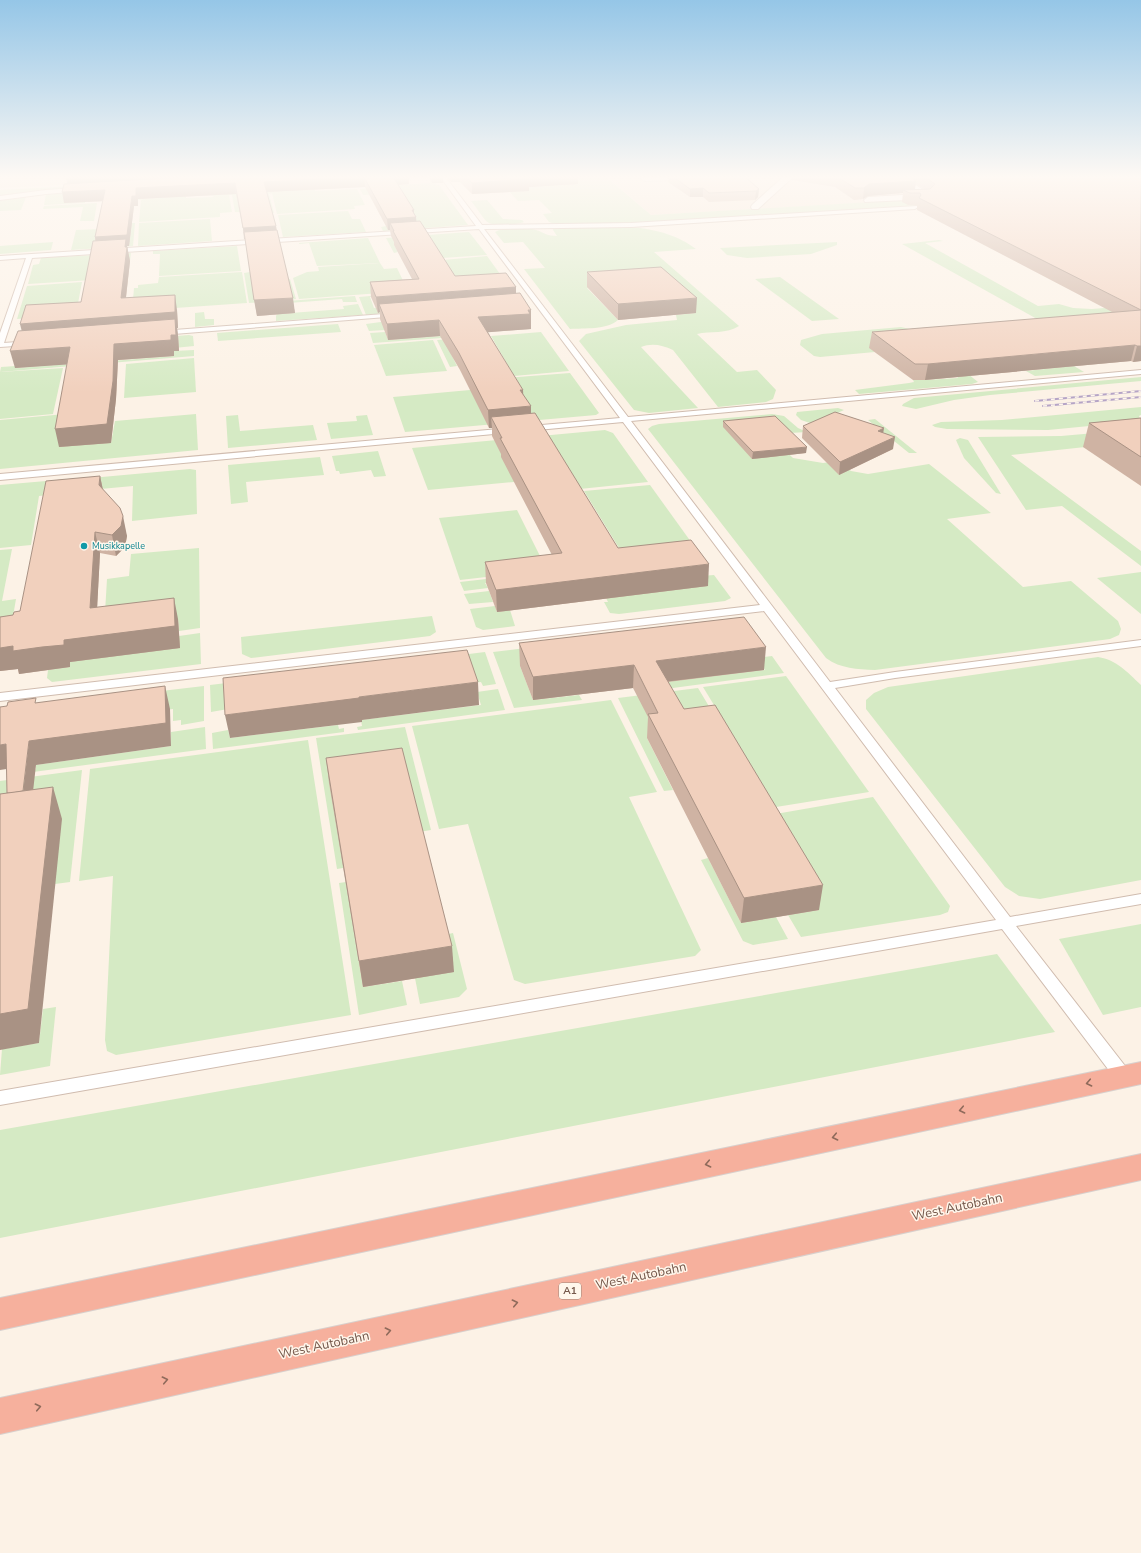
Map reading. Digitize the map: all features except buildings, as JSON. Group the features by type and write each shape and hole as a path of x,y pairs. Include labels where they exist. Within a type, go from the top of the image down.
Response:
{"highway":[{"path":"0,1314 1132,1074"},
{"name":"West Autobahn","path":"0,1416 1141,1167"}],"lane":[{"path":"0,258 162,247"},
{"path":"495,247 535,304 625,419 1006,923 1132,1074"},
{"path":"30,256 0,344 38,342"},
{"path":"154,333 405,314"},
{"path":"0,477 1141,372"},
{"path":"0,697 768,607"},
{"path":"827,686 895,675 1141,642"},
{"path":"0,1098 1141,899"}],"green space":[{"path":"0,247 52,247 51,250 0,254"},
{"path":"72,247 110,247 71,250"},
{"path":"237,247 241,271 159,276 160,254 153,254 153,251"},
{"path":"311,247 373,247 380,263 317,266"},
{"path":"391,247 395,247 398,252 394,253"},
{"path":"403,247 481,247 487,255 442,258"},
{"path":"528,247 694,247 696,249 654,252 739,326 734,329 724,331 697,334 737,372 757,370 776,390 773,399 766,402 718,407 673,350 661,346 649,345 641,347 698,408 649,413 634,410 579,341 586,334 626,325 677,320 676,315 695,313 587,288 618,320 602,327 570,329 524,269 545,268"},
{"path":"830,247 811,254 747,258 727,255 720,248"},
{"path":"908,247 933,247 1038,306 1059,304 1073,308 1092,309 1141,305 1141,325 870,348 875,352 820,357 814,356 800,345 801,340 822,334 901,327 914,330 1037,319"},
{"path":"131,253 130,261 92,280 28,284 33,265 39,264 41,258"},
{"path":"487,256 508,285 460,288 443,260"},
{"path":"380,263 384,269 397,268 408,291 299,299 293,278 307,272 319,271 318,267"},
{"path":"242,272 247,303 132,311 134,288 138,288 138,285 158,283 159,277"},
{"path":"250,272 253,291 290,279 296,299 249,303 244,273"},
{"path":"780,277 839,319 812,321 755,279"},
{"path":"82,282 76,314 17,319 27,286"},
{"path":"413,292 414,294 370,297 374,308 382,307 385,313 366,315 359,297"},
{"path":"355,296 357,302 343,302 342,299 275,304 273,302"},
{"path":"358,304 363,315 276,321 277,314 344,309 343,306"},
{"path":"204,312 205,319 214,319 214,325 195,327 195,313"},
{"path":"388,321 384,328 385,330 369,331 366,324"},
{"path":"338,324 341,332 218,341 217,333"},
{"path":"385,332 388,340 441,336 442,338 373,343 370,333"},
{"path":"541,332 569,371 514,376 491,336"},
{"path":"189,335 193,336 194,346 174,348 98,342"},
{"path":"484,336 451,354 457,366 450,367 437,340"},
{"path":"433,340 447,371 386,376 374,345"},
{"path":"194,350 194,356 98,364 99,362 174,356 174,351"},
{"path":"194,358 196,392 124,398 126,364"},
{"path":"84,363 84,365 0,372 1,367 16,366 16,368"},
{"path":"1074,366 1084,372 1035,376 1026,371"},
{"path":"63,368 53,414 0,419 0,372"},
{"path":"570,373 599,413 596,415 405,432 393,397 470,390 506,378"},
{"path":"968,374 978,382 972,384 859,394 855,390 909,383 914,382 913,380 958,378 956,375"},
{"path":"1141,377 1141,381 990,395 954,400 916,409 902,406 914,398"},
{"path":"1141,407 1141,415 1139,416 1141,421 1048,430 947,429 932,425 941,422 1002,420"},
{"path":"838,408 844,410 813,424 801,420 796,415 797,412"},
{"path":"65,414 111,443 115,421 196,414 198,450 0,469 0,420"},
{"path":"772,414 784,416 798,428 807,432 790,433 776,442 793,458 823,463 838,461 851,471 868,474 929,464 991,513 947,519 1023,587 1071,581 1118,621 1121,629 1119,635 1110,639 875,670 849,668 832,662 826,658 648,429 659,424"},
{"path":"238,415 240,431 313,425 317,440 228,448 226,416"},
{"path":"367,415 373,435 331,439 327,423 357,421 356,416"},
{"path":"875,419 917,453 909,453 868,420"},
{"path":"605,430 613,433 648,482 570,490 514,482 428,490 412,448"},
{"path":"1095,433 1113,444 1011,455 1141,551 1141,566 1062,506 1026,510 978,437 1061,436"},
{"path":"960,438 968,440 1001,494 996,493 964,458 956,440"},
{"path":"378,451 386,476 374,477 371,470 340,474 339,471 336,471 332,456"},
{"path":"320,457 324,475 246,482 248,502 231,504 228,465"},
{"path":"190,469 196,470 197,514 132,521 133,486 79,491 80,479"},
{"path":"69,479 68,493 39,496 31,545 0,548 0,485"},
{"path":"650,485 699,553 627,561 584,491"},
{"path":"517,510 547,570 460,580 439,518"},
{"path":"199,548 200,628 179,631 178,619 104,629 107,579 129,576 131,554"},
{"path":"12,549 2,601 16,599 11,628 0,629 0,550"},
{"path":"573,569 577,573 485,583 488,588 464,591 460,582"},
{"path":"1141,572 1141,614 1097,578"},
{"path":"714,575 731,598 725,601 619,614 610,613 604,602 608,602 606,598 701,576"},
{"path":"489,591 493,602 469,604 464,594"},
{"path":"495,606 497,612 510,610 515,626 483,630 476,627 470,609"},
{"path":"432,616 436,632 430,636 251,658 242,654 241,637"},
{"path":"200,633 201,664 52,682 47,678 48,670 70,667 70,662 179,636"},
{"path":"526,648 533,664 520,666 533,700 579,695 582,700 514,708 493,652"},
{"path":"485,652 496,684 483,686 481,682 472,683 348,669"},
{"path":"772,656 784,673 658,690 655,683 765,670 757,658"},
{"path":"1098,657 1116,664 1141,685 1141,880 1040,899 1019,896 1005,887 866,709 866,700 874,693 888,687"},
{"path":"786,676 869,792 776,807 703,687"},
{"path":"235,682 228,709 211,712 210,685"},
{"path":"204,686 204,721 181,725 181,720 173,721 173,709 42,726 50,704"},
{"path":"698,688 770,808 647,738 673,790 664,791 618,698"},
{"path":"498,689 505,710 358,730 357,727 362,726 361,720 481,705 477,692"},
{"path":"611,700 657,792 629,797 701,950 695,956 525,984 514,980 468,824 439,829 412,726"},
{"path":"338,725 339,729 344,728 344,732 213,749 212,733 228,730 230,738"},
{"path":"205,727 206,749 33,772 36,769 36,765 171,746 171,732"},
{"path":"405,727 431,830 419,832 343,868 337,869 316,738"},
{"path":"308,740 351,1015 116,1055 107,1051 105,1040 113,876 79,881 90,769"},
{"path":"82,770 70,882 55,884 0,828 0,781"},
{"path":"873,797 950,906 948,912 940,915 801,937 788,915 819,910 764,816"},
{"path":"708,858 741,923 776,917 788,939 753,945 743,941 701,860"},
{"path":"346,882 363,987 402,981 407,1005 359,1015 339,883"},
{"path":"1141,924 1141,1007 1103,1015 1059,939"},
{"path":"453,933 467,989 459,997 420,1004 415,978 444,935"},
{"path":"997,954 1055,1032 0,1238 0,1130"},
{"path":"56,1007 50,1066 0,1075 2,1049 39,1043 43,1009"}],"railway":[{"path":"1035,401 1141,391"},
{"path":"1043,406 1141,397"}],"place":[{"name":"Musikkapelle","path":"84,546"}]}
